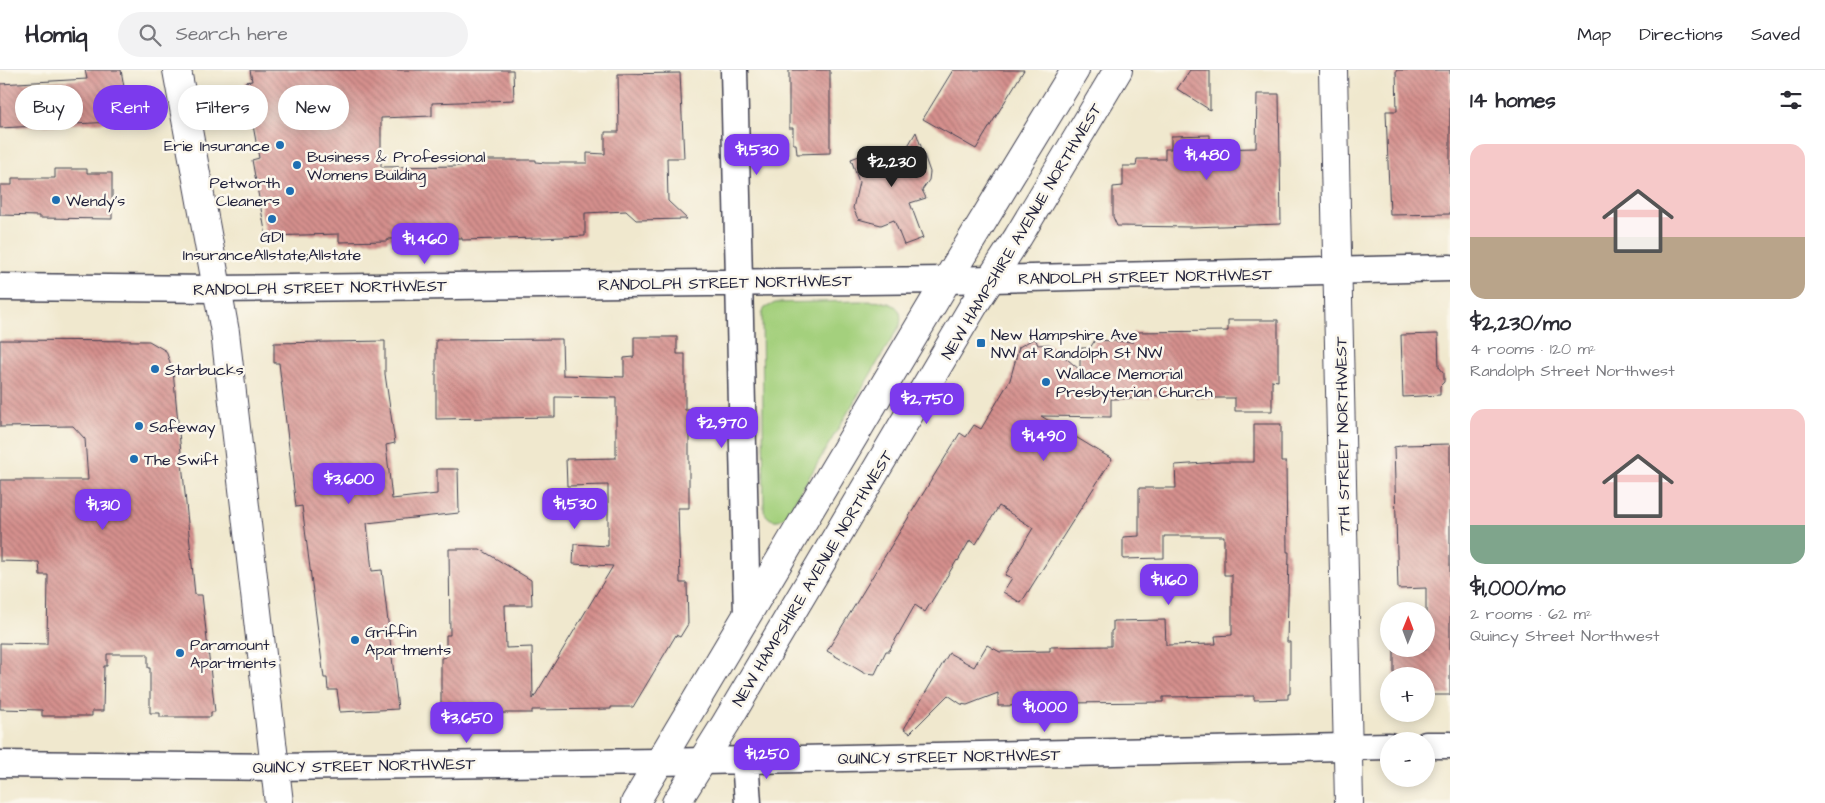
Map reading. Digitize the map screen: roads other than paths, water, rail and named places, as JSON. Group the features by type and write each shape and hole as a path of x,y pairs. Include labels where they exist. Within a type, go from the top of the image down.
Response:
{"main road":[{"path":"177,70 225,332 279,803"},
{"path":"635,803 947,280 1075,70"},
{"name":"NEW HAMPSHIRE AVENUE NORTHWEST","path":"676,803 1118,70"},
{"name":"7TH STREET NORTHWEST","path":"1333,70 1350,803"}],"street":[{"path":"734,70 747,615"},
{"name":"RANDOLPH STREET NORTHWEST","path":"0,287 217,289 990,280 1450,268"},
{"path":"1435,745 1450,745"},
{"name":"QUINCY STREET NORTHWEST","path":"0,764 275,767 660,762 1380,746"},
{"path":"745,760 748,803"}],"place":[{"name":"Erie Insurance","path":"280,145"},
{"name":"Business & Professional Womens Building","path":"297,165"},
{"name":"Petworth Cleaners","path":"290,191"},
{"name":"Wendy's","path":"56,200"},
{"name":"GDI InsuranceAllstate;Allstate","path":"272,219"},
{"name":"New Hampshire Ave NW at Randolph St NW","path":"981,343"},
{"name":"Starbucks","path":"155,369"},
{"name":"Wallace Memorial Presbyterian Church","path":"1046,382"},
{"name":"Safeway","path":"139,426"},
{"name":"The Swift","path":"134,459"},
{"name":"Griffin Apartments","path":"355,640"},
{"name":"Paramount Apartments","path":"180,653"}]}
